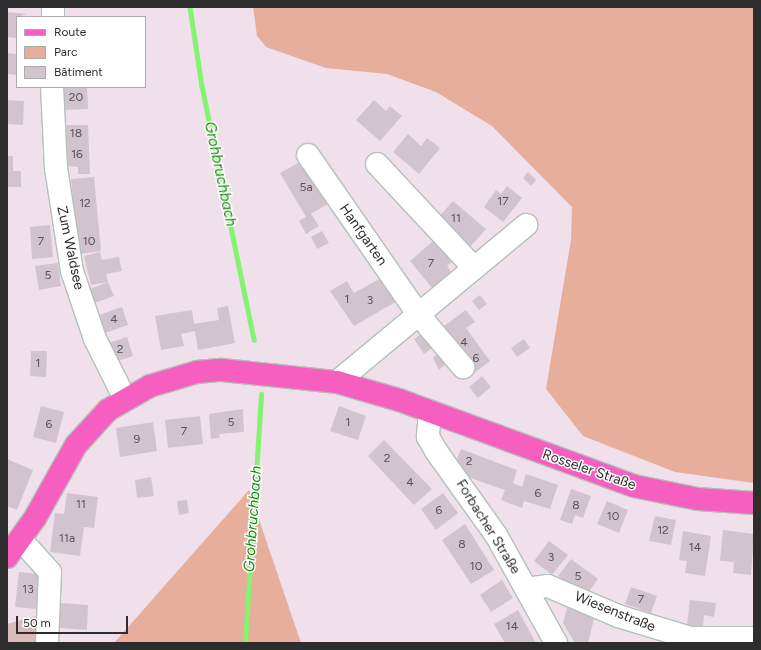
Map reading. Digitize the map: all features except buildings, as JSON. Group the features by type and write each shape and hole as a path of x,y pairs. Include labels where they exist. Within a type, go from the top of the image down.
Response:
{"main road":[{"name":"Rosseler Straße","path":"7,557 21,540 76,445 108,410 150,386 196,372 259,371 337,382 430,412 634,486 698,499 754,503"}],"street":[{"name":"Zum Waldsee","path":"52,88 56,168 72,271 95,339 125,399"},
{"name":"Hanfgarten","path":"308,155 418,314 463,367"},
{"path":"377,164 474,268"},
{"path":"337,382 526,225"},
{"name":"Forbacher Straße","path":"430,412 428,438 485,517 556,643"},
{"path":"21,540 50,572 47,643"},
{"name":"Wiesenstraße","path":"526,589 548,586 618,616 691,638 754,638"}],"green space":[{"path":"253,7 754,7 754,483 675,472 583,436 546,389 571,240 572,207 492,126 436,92 387,74 326,68 266,47 257,36"},
{"path":"249,490 301,643 114,643"}],"shaded area":[{"path":"43,614 39,643 7,643 7,624"}],"waterway":[{"name":"Grohbruchbach","path":"190,7 202,86 254,340"},
{"name":"Grohbruchbach","path":"245,643 261,395"}]}
